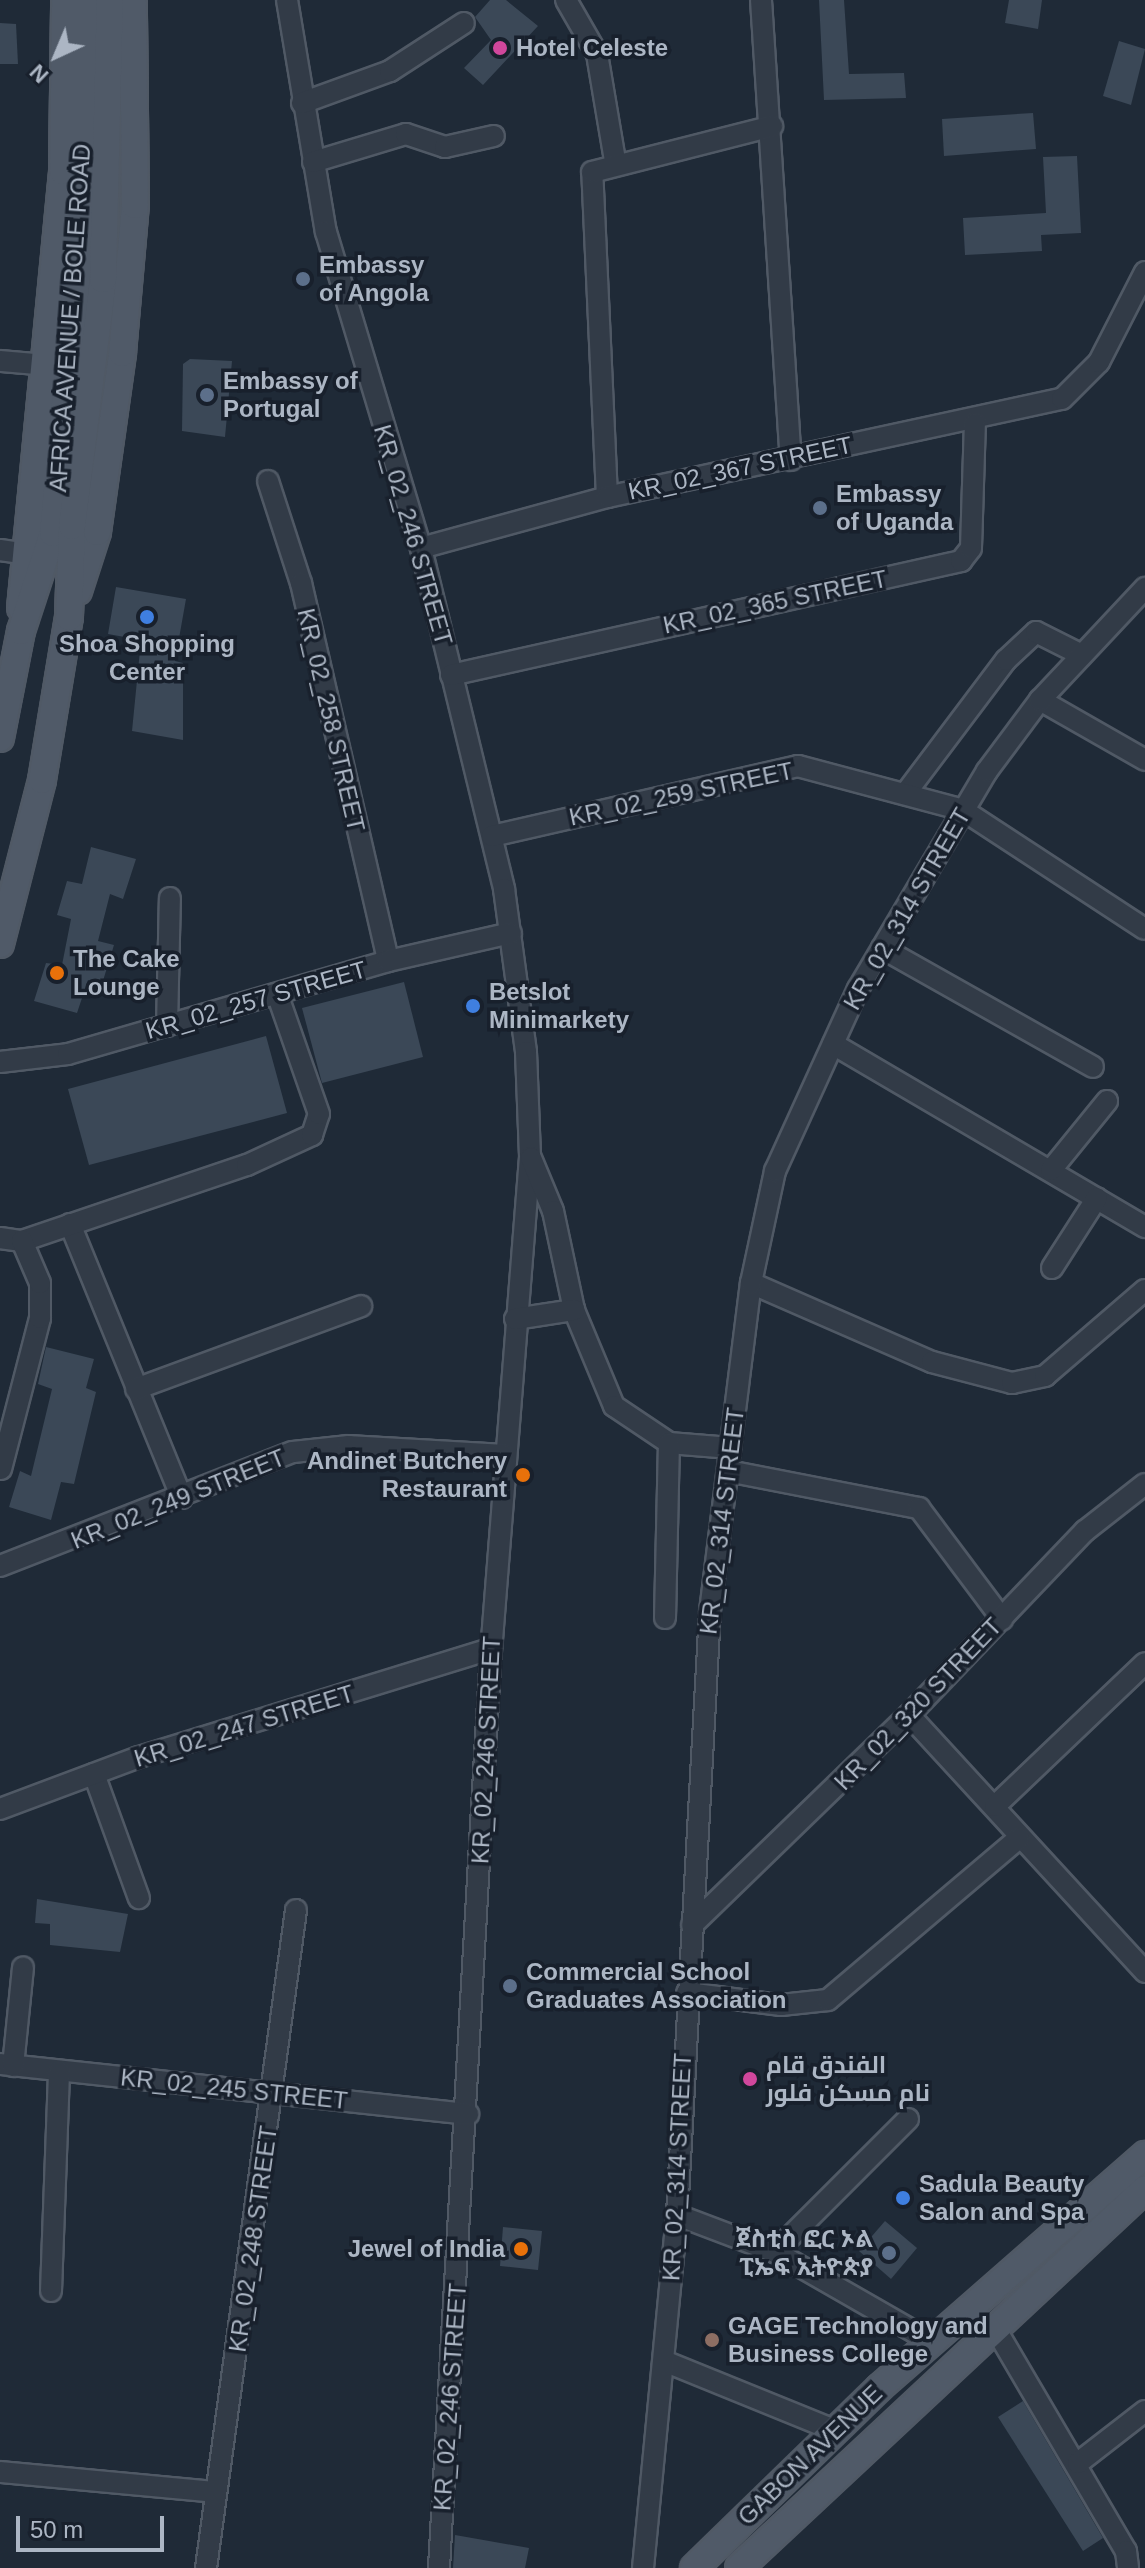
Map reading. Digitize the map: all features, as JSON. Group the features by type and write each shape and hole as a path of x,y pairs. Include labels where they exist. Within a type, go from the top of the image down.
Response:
{"main road":[{"name":"AFRICA AVENUE / BOLE ROAD","path":"21,631 11,552 47,365 63,171 65,0"},
{"name":"AFRICA AVENUE / BOLE ROAD","path":"0,738 21,631 53,533 84,201 84,0"},
{"name":"AFRICA AVENUE / BOLE ROAD","path":"0,944 42,780 69,617 72,526 103,279 110,0"},
{"name":"AFRICA AVENUE / BOLE ROAD","path":"69,617 97,532 122,353 135,205 133,0"},
{"name":"GABON AVENUE","path":"694,2568 834,2430 1145,2155"},
{"name":"GABON AVENUE","path":"739,2568 1145,2189"}],"street":[{"name":"KR_02_246 STREET","path":"287,0 302,103 337,278 421,548 492,836 511,933 530,1157 491,1649 468,2114 439,2568"},
{"path":"566,0 597,54 615,160"},
{"path":"761,0 772,126 791,460"},
{"path":"302,103 390,71 464,23"},
{"path":"607,497 590,178 600,164 772,126"},
{"path":"313,162 406,134 445,147 494,136"},
{"name":"KR_02_367 STREET","path":"421,548 607,497 975,423 1062,399 1099,362 1145,272"},
{"path":"0,361 47,365"},
{"name":"KR_02_365 STREET","path":"451,675 961,561 971,548 975,423"},
{"name":"KR_02_258 STREET","path":"268,481 301,583 388,961"},
{"name":"KR_02_314 STREET","path":"643,2568 677,2215 710,1611 751,1283 775,1171 833,1044 882,948 963,810 1040,700 1145,588"},
{"path":"905,794 1006,660 1036,632 1080,654"},
{"path":"1040,700 1145,760"},
{"name":"KR_02_259 STREET","path":"492,836 798,766 963,810 1145,929"},
{"path":"167,1026 170,898"},
{"name":"KR_02_257 STREET","path":"0,1062 68,1054 278,996 388,961 511,933"},
{"path":"882,948 1093,1067"},
{"path":"0,1238 22,1241 247,1165 312,1135 319,1114 278,996"},
{"path":"833,1044 1145,1227"},
{"path":"1051,1170 1107,1101"},
{"path":"530,1157 553,1211 574,1310 614,1406 669,1443 731,1448"},
{"path":"1052,1268 1097,1198"},
{"path":"70,1224 182,1498"},
{"path":"1,1469 40,1318 40,1283 22,1241"},
{"path":"751,1283 932,1362 1012,1383 1045,1376 1145,1290"},
{"path":"136,1389 361,1306"},
{"path":"515,1319 574,1310"},
{"path":"665,1618 669,1443"},
{"name":"KR_02_249 STREET","path":"0,1566 182,1498 293,1452 349,1446 504,1455"},
{"path":"728,1471 919,1508 1002,1619"},
{"name":"KR_02_320 STREET","path":"692,1925 909,1715 1085,1531 1145,1484"},
{"name":"KR_02_247 STREET","path":"0,1809 94,1774 491,1649"},
{"path":"995,1806 1145,1663"},
{"path":"909,1715 1145,1972"},
{"path":"94,1774 139,1898"},
{"path":"687,1993 781,2005 828,2000 1019,1838"},
{"name":"KR_02_248 STREET","path":"206,2568 275,2092 296,1910"},
{"path":"6,2065 23,1968"},
{"name":"KR_02_245 STREET","path":"6,2065 468,2114"},
{"path":"51,2291 59,2071"},
{"path":"775,2252 908,2119"},
{"path":"677,2215 775,2252 932,2342"},
{"path":"995,2328 1078,2463 1126,2551 1128,2568"},
{"path":"664,2361 834,2430"},
{"path":"1078,2463 1145,2411"},
{"path":"0,2472 215,2492"}],"building":[{"name":"Hotel Celeste","path":"490,0 506,0 538,26 483,85 464,68 491,40 475,17"},
{"path":"819,0 844,0 849,74 904,73 906,98 824,100"},
{"path":"1009,0 1042,0 1038,29 1005,23"},
{"path":"0,23 16,24 18,64 0,64"},
{"path":"1119,41 1145,49 1131,105 1103,96"},
{"path":"1033,113 1036,149 944,156 942,119"},
{"path":"1077,156 1081,233 1041,235 1042,251 965,255 963,218 1046,213 1043,157"},
{"path":"190,359 232,361 225,437 182,431 183,364"},
{"path":"116,587 186,599 175,661 183,663 183,740 132,731 141,640 108,634"},
{"path":"91,847 136,859 123,899 110,894 98,941 114,945 102,984 88,980 77,1013 34,1001 46,963 62,965 71,919 57,915 67,881 82,884"},
{"path":"404,982 423,1057 322,1083 302,1008"},
{"path":"266,1036 287,1113 89,1165 68,1089"},
{"path":"46,1347 94,1359 86,1388 96,1392 74,1484 61,1482 51,1520 9,1507 20,1471 31,1476 52,1389 38,1384"},
{"path":"37,1899 128,1914 120,1952 50,1945 50,1924 35,1923"},
{"path":"885,2221 917,2248 891,2279 859,2251"},
{"name":"Jewel of India","path":"503,2227 542,2231 538,2270 500,2266"},
{"path":"1023,2401 1103,2538 1083,2551 998,2417"},
{"path":"455,2535 529,2548 525,2568 453,2568"}],"place":[{"name":"Hotel Celeste","path":"500,48"},
{"name":"Embassy of Angola","path":"303,279"},
{"name":"Embassy of Portugal","path":"207,395"},
{"name":"Embassy of Uganda","path":"820,508"},
{"name":"Shoa Shopping Center","path":"147,617"},
{"name":"The Cake Lounge","path":"57,973"},
{"name":"Betslot Minimarkety","path":"473,1006"},
{"name":"Andinet Butchery Restaurant","path":"523,1475"},
{"name":"Commercial School Graduates Association","path":"510,1986"},
{"name":"الفندق قام نام مسكن فلور","path":"750,2079"},
{"name":"Sadula Beauty Salon and Spa","path":"903,2198"},
{"name":"Jewel of India","path":"521,2249"},
{"name":"ጀስቲስ ፎር ኦል ፒኤፍ ኢትዮጵያ","path":"889,2253"},
{"name":"GAGE Technology and Business College","path":"712,2340"}]}
